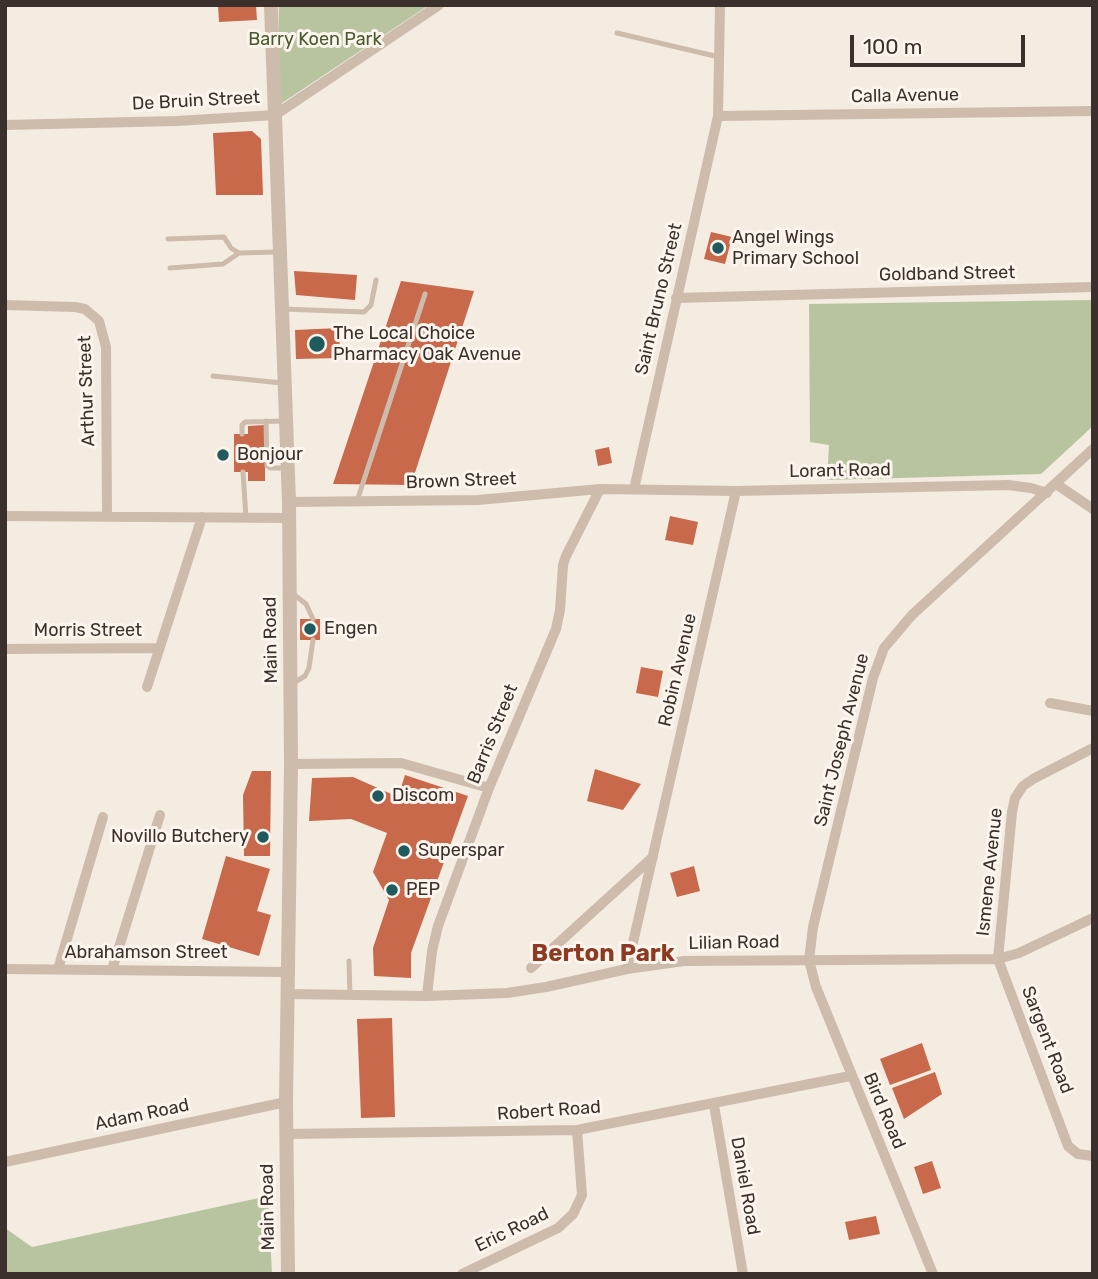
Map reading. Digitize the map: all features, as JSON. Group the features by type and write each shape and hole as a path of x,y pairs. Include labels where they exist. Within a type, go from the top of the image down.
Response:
{"street":[{"name":"Main Road","path":"271,5 289,502 291,764 286,972 288,1274"},
{"name":"De Bruin Street","path":"5,125 177,121 275,115 439,5"},
{"name":"Saint Bruno Street","path":"634,489 718,116 720,5"},
{"name":"Calla Avenue","path":"718,116 1093,111"},
{"name":"Goldband Street","path":"676,298 1093,287"},
{"name":"Arthur Street","path":"5,305 75,307 85,309 99,321 106,347 107,516"},
{"name":"Saint Joseph Avenue","path":"809,960 810,941 819,901 873,678 884,648 912,615 1093,449"},
{"path":"1056,484 1093,509"},
{"name":"Lorant Road","path":"634,489 736,491 1008,485 1047,493"},
{"name":"Brown Street","path":"289,502 478,500 600,489 634,489"},
{"name":"Barris Street","path":"427,996 436,932 489,788 559,620 566,556 600,489"},
{"name":"Robin Avenue","path":"627,969 736,491"},
{"path":"5,516 289,518"},
{"name":"Morris Street","path":"5,649 159,648 202,517"},
{"path":"147,687 159,648"},
{"path":"1050,703 1093,710"},
{"name":"Ismene Avenue","path":"998,959 1012,812 1016,798 1023,786 1032,779 1093,748"},
{"path":"291,764 401,763 489,788"},
{"path":"112,970 160,815"},
{"path":"58,969 103,817"},
{"path":"531,968 654,856"},
{"name":"Lilian Road","path":"287,995 427,996 523,992 627,969 684,961 998,959 1019,953 1093,918"},
{"name":"Sargent Road","path":"998,959 1068,1146 1078,1154 1093,1156"},
{"name":"Bird Road","path":"809,960 816,987 850,1076 933,1274"},
{"name":"Abrahamson Street","path":"5,969 286,972"},
{"name":"Robert Road","path":"286,1134 577,1130 850,1076"},
{"name":"Adam Road","path":"5,1162 286,1102"},
{"name":"Daniel Road","path":"714,1105 743,1274"},
{"name":"Eric Road","path":"462,1274 558,1228 573,1214 582,1195 577,1130"}],"lane":[{"path":"617,33 719,57"},
{"path":"169,239 224,237 231,248 239,253 280,253"},
{"path":"170,268 223,264 239,253"},
{"path":"282,309 364,312 371,306 376,280"},
{"path":"357,501 425,294"},
{"path":"213,376 285,383"},
{"path":"266,421 267,466 288,468"},
{"path":"242,434 244,423 286,421"},
{"path":"243,472 246,517"},
{"path":"289,592 306,604 313,619"},
{"path":"290,685 305,676 309,668 313,640"},
{"path":"349,961 350,996"}],"green space":[{"name":"Barry Koen Park","path":"279,5 429,5 279,105"},
{"path":"1093,300 1093,426 1041,474 827,480 829,445 810,442 809,304"},
{"path":"268,1196 272,1274 5,1274 5,1228 32,1247"}],"building":[{"path":"218,5 256,5 257,20 219,22"},
{"path":"252,131 261,139 263,195 216,195 213,133"},
{"name":"Angel Wings Primary School","path":"711,232 732,237 725,264 704,259"},
{"path":"294,271 357,275 355,300 296,295"},
{"path":"401,281 474,291 411,485 333,484"},
{"name":"The Local Choice Pharmacy Oak Avenue","path":"339,328 340,358 296,359 295,330"},
{"path":"265,425 265,481 248,481 248,472 234,472 234,434 248,434 248,426"},
{"path":"609,447 612,463 598,466 595,450"},
{"path":"670,516 698,522 693,545 665,540"},
{"path":"300,619 320,619 320,640 300,640"},
{"path":"641,667 663,671 658,697 636,693"},
{"path":"595,769 641,784 623,810 587,801"},
{"path":"252,771 271,771 270,856 244,856 243,795"},
{"path":"405,775 468,796 411,953 411,978 374,976 373,948 389,900 373,872 387,833 351,819 309,821 312,778 353,777 398,797"},
{"path":"226,856 270,869 257,911 271,915 259,956 202,939"},
{"path":"694,866 700,891 677,897 670,873"},
{"path":"392,1018 395,1117 361,1118 357,1019"},
{"path":"922,1043 931,1070 890,1085 880,1059"},
{"path":"935,1072 942,1094 904,1119 892,1088"},
{"path":"932,1161 941,1188 923,1194 914,1167"},
{"path":"876,1216 880,1234 849,1240 845,1222"}],"place":[{"name":"Angel Wings Primary School","path":"718,248"},
{"name":"The Local Choice Pharmacy Oak Avenue","path":"317,344"},
{"name":"Bonjour","path":"223,455"},
{"name":"Engen","path":"310,629"},
{"name":"Discom","path":"378,796"},
{"name":"Novillo Butchery","path":"263,837"},
{"name":"Superspar","path":"404,851"},
{"name":"PEP","path":"392,890"}],"district":[{"name":"Berton Park","path":"603,954"}]}
